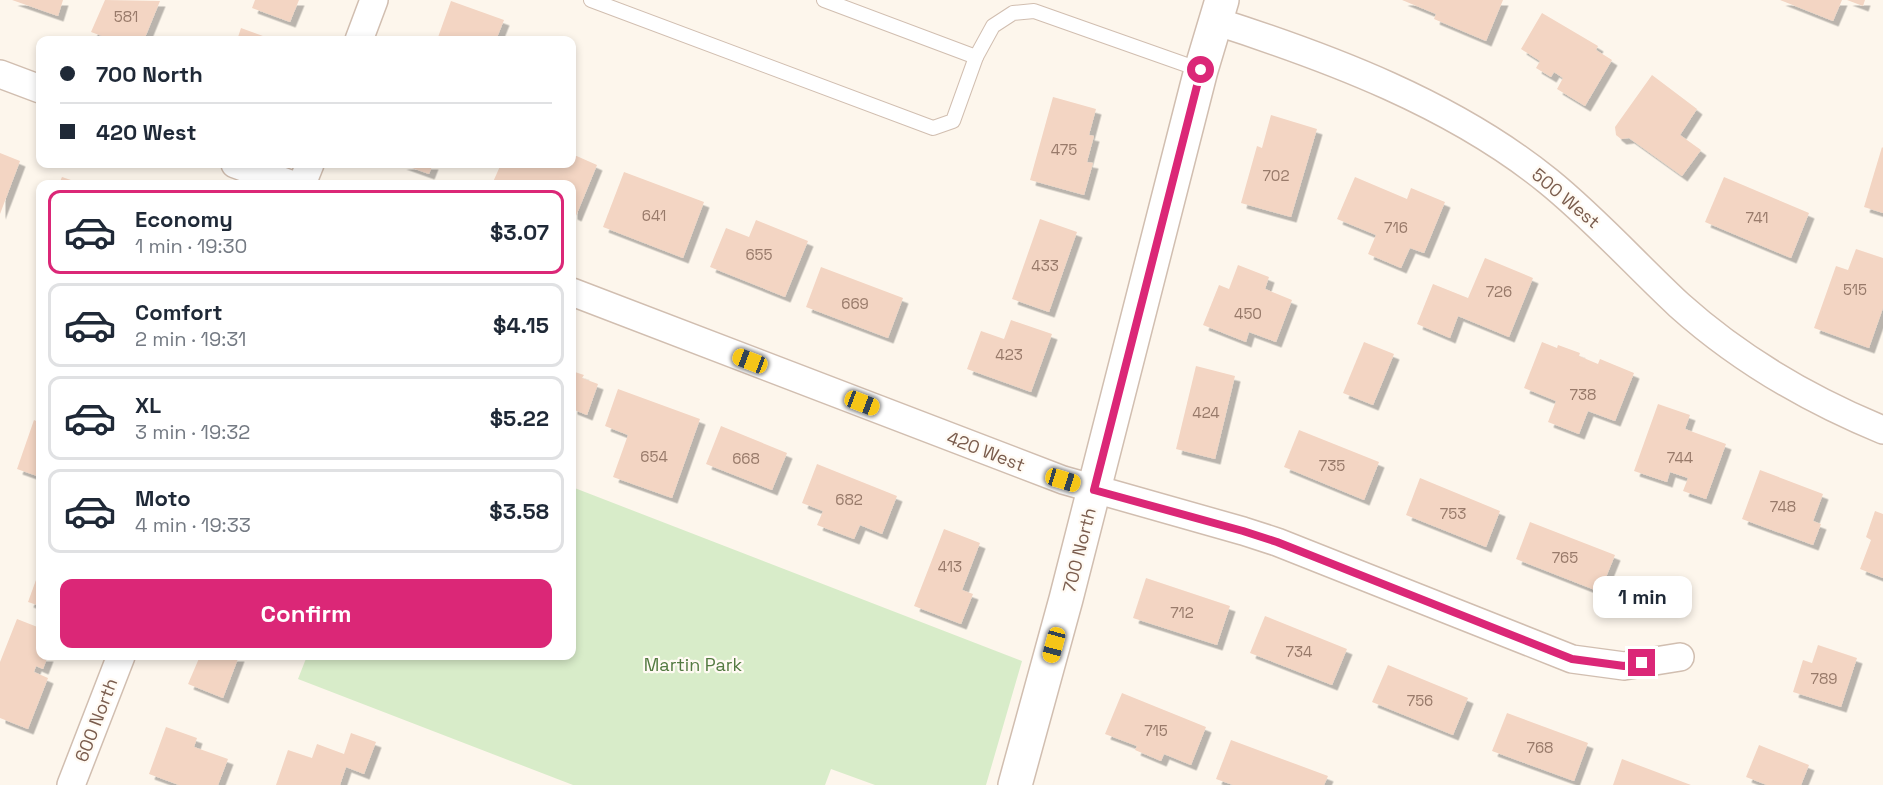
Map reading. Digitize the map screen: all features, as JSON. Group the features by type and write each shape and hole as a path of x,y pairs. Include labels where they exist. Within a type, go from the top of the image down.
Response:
{"street":[{"path":"360,36 374,0"},
{"name":"700 North","path":"1020,784 1042,690 1218,11"},
{"name":"500 West","path":"1218,11 1280,42 1395,89 1480,132 1547,180 1596,222 1681,307 1725,343 1812,396 1883,430"},
{"path":"0,74 36,88"},
{"path":"246,168 279,180"},
{"name":"420 West","path":"576,294 1063,480 1277,542 1572,659 1624,666 1680,657"},
{"name":"600 North","path":"71,785 118,660"}],"lane":[{"path":"591,0 933,128 953,121 976,57 993,26 1013,13 1034,11 1201,70"},
{"path":"824,0 976,57"}],"green space":[{"name":"Martin Park","path":"576,489 1022,661 986,785 875,785 831,769 825,785 573,785 298,679 305,660 576,660"}],"building":[{"path":"12,0 63,0 58,16"},
{"path":"105,0 160,1 146,36 102,36 91,32"},
{"path":"255,0 299,0 290,22 252,8"},
{"path":"1402,0 1503,0 1486,41 1434,19 1436,14"},
{"path":"1780,0 1842,0 1833,21"},
{"path":"1847,0 1865,0 1863,6"},
{"path":"451,1 504,20 498,36 438,36"},
{"path":"1542,13 1598,46 1596,50 1612,60 1585,106 1557,89 1563,78 1554,72 1551,77 1536,68 1540,61 1521,49"},
{"path":"241,28 263,36 238,36"},
{"path":"1652,75 1697,109 1680,135 1701,150 1682,176 1629,138 1621,139 1616,135 1615,127"},
{"path":"1053,97 1096,109 1089,135 1094,136 1087,162 1093,163 1084,195 1030,180"},
{"path":"1271,115 1317,129 1291,217 1241,203 1257,146 1262,148"},
{"path":"1883,148 1883,213 1864,207"},
{"path":"0,153 20,161 0,214"},
{"path":"576,156 597,165 576,216 576,180 494,180 499,168 576,168"},
{"path":"412,168 431,168 429,174"},
{"path":"624,172 704,202 683,258 603,227"},
{"path":"1355,177 1407,199 1411,188 1445,202 1424,253 1410,248 1401,268 1368,254 1376,235 1337,219"},
{"path":"1724,177 1809,213 1791,258 1705,222"},
{"path":"1040,219 1077,232 1049,312 1012,299"},
{"path":"756,220 808,241 785,297 710,267 726,228 749,237"},
{"path":"1856,249 1883,258 1883,308 1869,348 1814,328 1836,266 1848,270"},
{"path":"1485,258 1533,278 1509,337 1458,316 1450,338 1417,324 1433,284 1468,298"},
{"path":"1238,265 1269,277 1265,289 1292,300 1276,342 1249,332 1246,342 1203,325 1219,285 1229,289"},
{"path":"821,267 903,298 888,338 806,307"},
{"path":"1011,320 1052,334 1031,392 967,369 981,331 1004,339"},
{"path":"1364,342 1394,354 1373,405 1343,393"},
{"path":"1542,342 1580,353 1579,356 1598,364 1600,359 1634,373 1615,421 1588,411 1579,434 1548,422 1556,401 1524,388"},
{"path":"1196,366 1235,376 1215,459 1176,449"},
{"path":"576,372 584,375 582,378 598,384 587,415 576,411"},
{"path":"618,389 700,419 672,498 613,477 628,435 605,426"},
{"path":"1658,404 1690,415 1685,429 1726,444 1706,499 1683,491 1688,478 1670,472 1667,482 1634,471"},
{"path":"34,420 36,421 36,476 17,469"},
{"path":"721,426 787,453 772,490 706,464"},
{"path":"1299,430 1379,462 1364,500 1284,467"},
{"path":"817,464 897,496 882,534 860,525 854,539 817,525 823,511 802,503"},
{"path":"1760,470 1823,494 1813,521 1821,524 1813,545 1742,519"},
{"path":"1420,478 1500,511 1486,547 1406,515"},
{"path":"1875,511 1883,514 1883,578 1860,569 1871,540 1866,537"},
{"path":"1530,522 1615,555 1600,592 1516,559"},
{"path":"944,529 980,543 962,590 973,594 961,624 914,606"},
{"path":"1146,578 1230,606 1217,645 1133,618"},
{"path":"36,580 36,605 28,602"},
{"path":"1265,616 1347,649 1332,685 1250,653"},
{"path":"17,619 36,626 36,660 46,660 43,669 36,666 34,672 48,678 28,729 0,718 0,662"},
{"path":"1818,645 1857,658 1841,707 1793,692 1803,660 1812,663"},
{"path":"198,660 237,660 223,698 188,684"},
{"path":"1388,665 1468,698 1453,735 1372,702"},
{"path":"1122,693 1206,727 1191,765 1164,754 1161,761 1135,750 1137,746 1105,734"},
{"path":"1507,713 1588,743 1574,781 1492,751"},
{"path":"166,727 197,738 194,747 228,759 218,785 179,785 149,774"},
{"path":"351,733 376,742 364,774 346,767 340,785 276,785 288,750 312,758 317,744 344,754"},
{"path":"1231,740 1328,776 1324,785 1233,785 1216,779"},
{"path":"1759,745 1809,765 1801,785 1767,785 1746,777"},
{"path":"1622,759 1691,785 1613,785"}],"route":[{"path":"1201,70 1094,490 1277,542 1572,659 1624,666 1642,663"}]}
